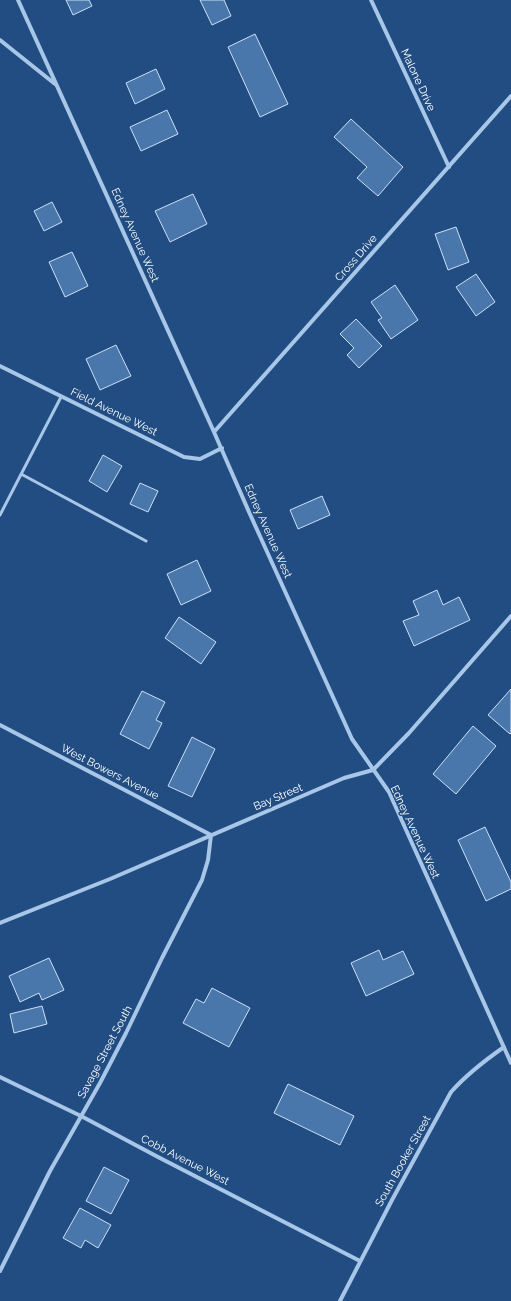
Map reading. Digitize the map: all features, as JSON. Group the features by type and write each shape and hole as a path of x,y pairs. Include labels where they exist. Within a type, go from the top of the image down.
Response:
{"street":[{"name":"Edney Avenue West","path":"18,0 222,448 249,512 352,739 389,792 511,1064"},
{"name":"Malone Drive","path":"371,0 449,167"},
{"path":"0,40 57,86"},
{"name":"Cross Drive","path":"214,432 511,96"},
{"name":"Field Avenue West","path":"0,366 184,457 200,459 222,448"},
{"path":"374,770 409,734 511,616"},
{"name":"West Bowers Avenue","path":"0,725 211,835"},
{"name":"Bay Street","path":"0,923 110,879 344,778 374,770"},
{"name":"Savage Street South","path":"0,1271 50,1172 126,1034 162,958 202,880 208,860 211,835"},
{"name":"South Booker Street","path":"340,1301 360,1260 451,1092 475,1068 504,1047"},
{"name":"Cobb Avenue West","path":"0,1077 81,1116 360,1260"}],"lane":[{"path":"0,515 61,396"},
{"path":"21,474 146,541"}],"building":[{"path":"66,0 89,0 92,6 73,15"},
{"path":"200,0 224,0 231,16 212,25"},
{"path":"255,34 288,104 260,117 228,47"},
{"path":"156,69 165,89 135,104 126,83"},
{"path":"167,110 178,134 141,151 130,127"},
{"path":"351,119 403,167 378,196 357,178 367,167 334,137"},
{"path":"193,194 207,224 170,242 155,211"},
{"path":"52,202 62,222 44,231 34,211"},
{"path":"456,227 469,262 448,270 435,234"},
{"path":"72,252 88,286 65,297 49,262"},
{"path":"476,274 495,302 476,316 456,287"},
{"path":"395,285 418,320 391,339 378,320 382,318 371,302"},
{"path":"356,319 382,346 359,368 347,355 354,348 340,334"},
{"path":"116,345 131,376 100,390 86,359"},
{"path":"103,455 122,466 107,492 89,481"},
{"path":"140,483 158,491 148,512 130,504"},
{"path":"322,496 330,515 298,529 290,510"},
{"path":"197,560 211,591 181,605 167,574"},
{"path":"437,590 443,605 459,597 470,620 414,646 403,621 419,615 413,601"},
{"path":"179,617 216,642 201,664 165,638"},
{"path":"511,689 511,733 510,734 488,715"},
{"path":"142,691 165,702 156,720 162,723 149,749 120,734"},
{"path":"473,726 496,746 456,794 433,774"},
{"path":"192,737 215,749 192,797 168,786"},
{"path":"485,827 511,882 511,889 486,901 458,840"},
{"path":"379,950 383,960 403,951 414,974 366,996 351,963"},
{"path":"49,958 64,990 42,1000 39,993 20,1002 9,976"},
{"path":"212,988 250,1008 229,1047 183,1023 196,999 204,1003"},
{"path":"42,1006 47,1024 14,1033 10,1014"},
{"path":"288,1084 354,1116 340,1145 274,1113"},
{"path":"104,1167 129,1180 111,1214 86,1201"},
{"path":"80,1208 111,1225 98,1248 85,1240 81,1248 63,1238"}]}
